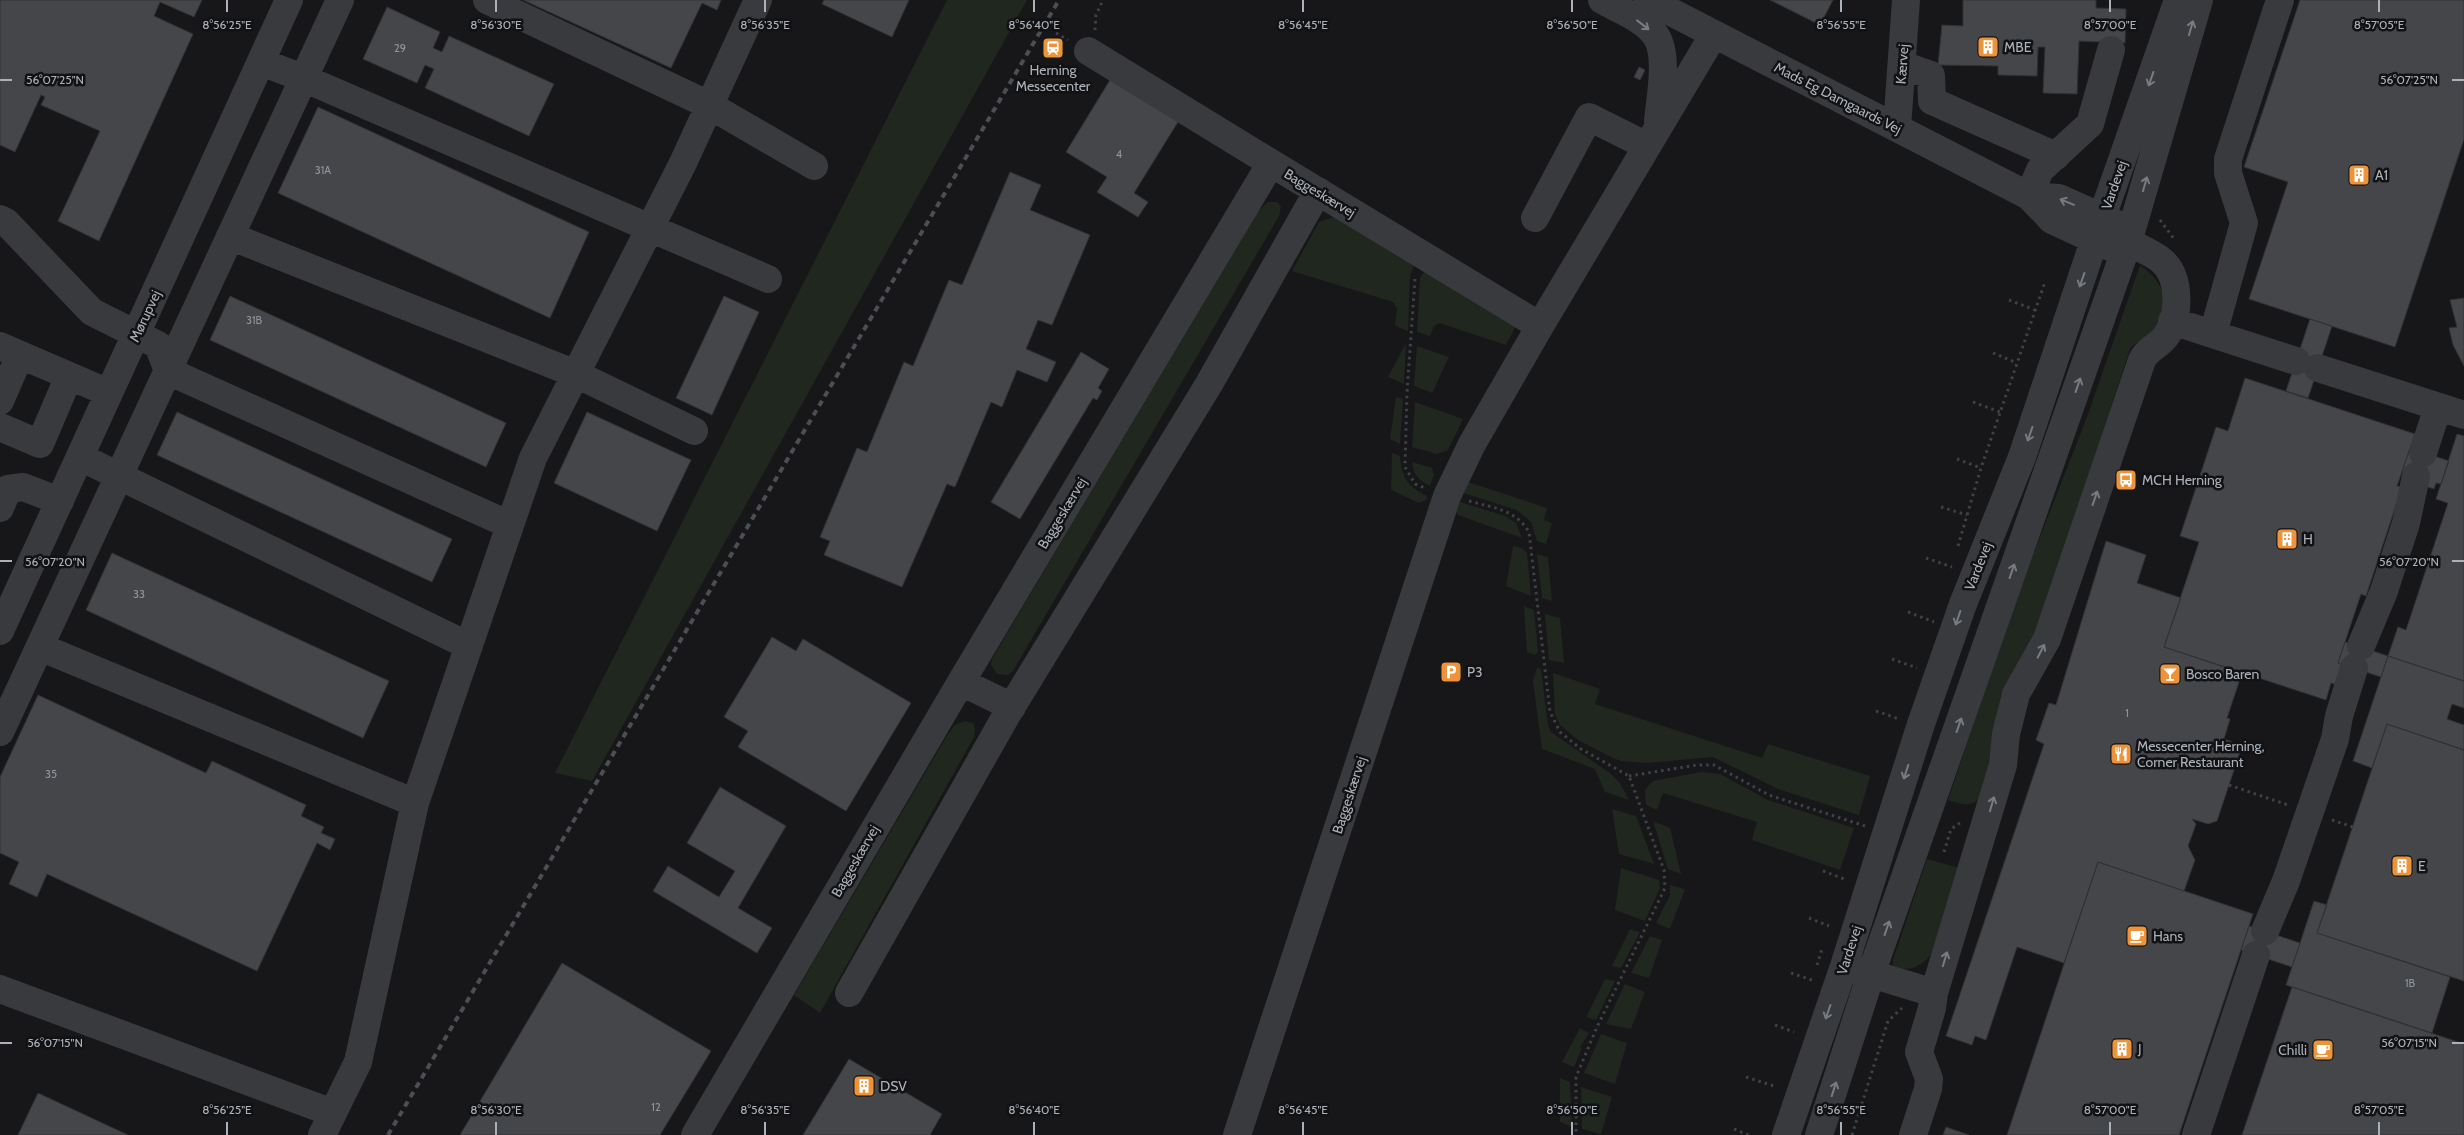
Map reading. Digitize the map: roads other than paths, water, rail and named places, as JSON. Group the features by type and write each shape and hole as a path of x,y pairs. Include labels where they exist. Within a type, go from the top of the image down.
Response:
{"street":[{"name":"Mørupvej","path":"0,631 289,0"},
{"path":"0,732 340,0"},
{"path":"487,0 709,105 814,166"},
{"path":"2,995 327,1124 358,1062 415,803 533,458 650,228 758,0"},
{"path":"1535,218 1589,117 1653,137 1663,70 1657,37 1636,18 1602,0"},
{"name":"Mads Eg Damgaards Vej","path":"1648,0 2029,196 2052,220 2099,228 2128,242 2162,261 2172,275 2177,295 2172,321 2166,337 2150,350 2142,360 2047,639 2016,694 2006,734 2003,765 1924,990 1932,1008 1919,1052 1929,1079 1928,1090 1913,1135"},
{"name":"Kærvej","path":"1897,128 1906,0"},
{"name":"Vardevej","path":"1786,1135 1844,966 1921,724 1963,604 2022,457 2178,0"},
{"name":"Vardevej","path":"1819,1135 1871,974 2128,242 2199,0"},
{"path":"2212,334 2244,223 2228,173 2228,159 2280,0"},
{"name":"Baggeskærvej","path":"1237,1135 1447,496 1472,444 1540,326 1714,34"},
{"path":"1091,44 1271,163"},
{"path":"2029,196 2040,170 2090,124 2111,50"},
{"path":"261,62 303,78 768,279"},
{"path":"1902,65 1931,75 1932,101 2056,156"},
{"name":"Baggeskærvej","path":"695,1135 960,682 1271,163 1540,326"},
{"path":"849,993 1012,707 1214,376 1318,191"},
{"path":"0,219 6,222 92,312 158,345 168,371 510,525"},
{"path":"230,236 576,374 694,431"},
{"path":"2172,321 2464,415"},
{"path":"0,401 10,350 109,393"},
{"path":"0,427 40,444 69,376"},
{"path":"2196,1135 2260,943 2286,881 2332,748 2339,716 2357,657 2387,583 2406,523 2419,464 2438,407"},
{"path":"80,457 120,474 469,646"},
{"path":"0,508 8,489 24,486 60,502"},
{"path":"38,547 78,564"},
{"path":"40,647 415,803"},
{"path":"960,682 1012,707"},
{"path":"1844,966 1924,990"}],"railway":[{"path":"388,1135 1059,0"}],"place":[{"name":"MBE","path":"1988,47"},
{"name":"Herning Messecenter","path":"1053,48"},
{"name":"A1","path":"2359,175"},
{"name":"MCH Herning","path":"2126,480"},
{"name":"H","path":"2287,539"},
{"name":"P3","path":"1451,672"},
{"name":"Bosco Baren","path":"2170,674"},
{"name":"Messecenter Herning, Corner Restaurant","path":"2121,754"},
{"name":"E","path":"2402,866"},
{"name":"Hans","path":"2137,936"},
{"name":"J","path":"2122,1049"},
{"name":"Chilli","path":"2323,1050"},
{"name":"DSV","path":"864,1086"}]}
